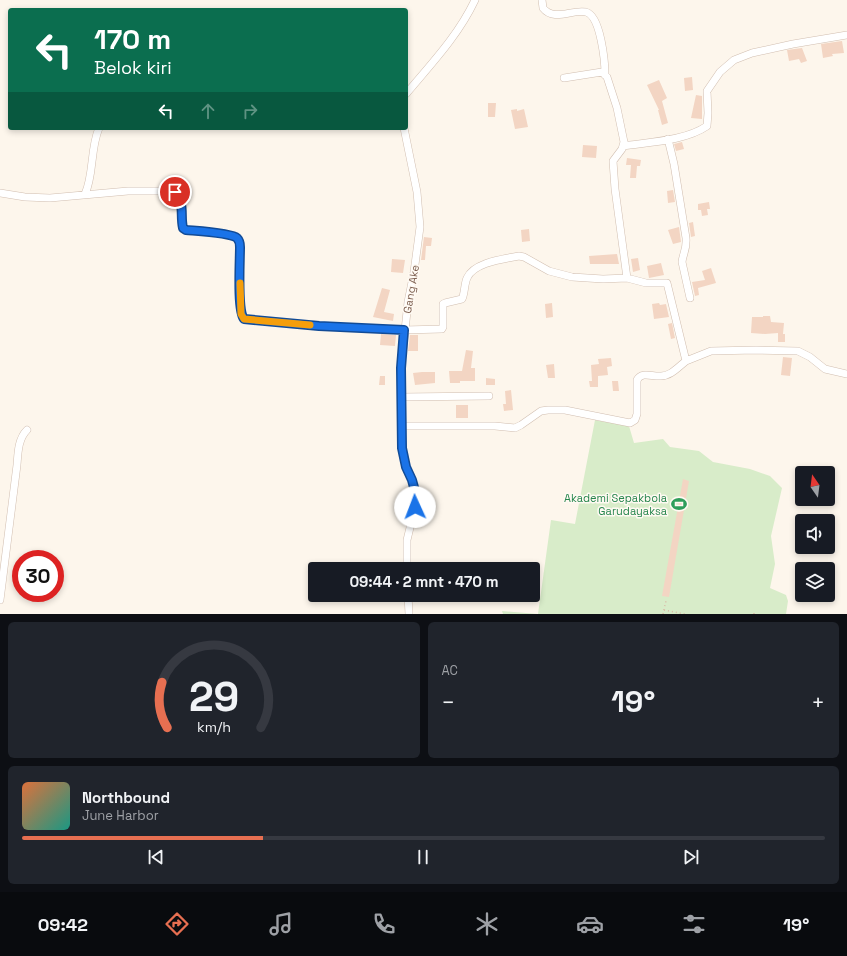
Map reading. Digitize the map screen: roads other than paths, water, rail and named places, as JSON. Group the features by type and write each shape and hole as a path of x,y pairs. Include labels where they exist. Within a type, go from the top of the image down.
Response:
{"street":[{"path":"408,92 458,32 475,0"},
{"path":"542,0 542,8 548,13 553,15 585,12 592,16 596,22 603,49 605,75 617,108 624,142 622,150 613,161 615,189 628,278"},
{"path":"623,146 688,135 702,130 707,126 708,91 720,72 734,60 752,53 793,44 847,35"},
{"path":"564,78 595,72 602,72 605,75"},
{"path":"85,194 93,150 98,130"},
{"name":"Gang Ake","path":"404,130 417,192 420,227 404,330 401,368 402,448 406,467 415,491 415,507 407,540 408,562"},
{"path":"668,139 674,164 686,238 687,248 682,257 682,262 690,298"},
{"path":"0,194 36,198 82,196 85,194 128,191 175,192 182,204 183,228 186,230 236,237 239,240 241,314 244,319 319,326 404,330 442,329 443,304 445,302 462,299 466,278 470,272 482,264 520,256 549,271 572,277 603,280 628,278 646,283 664,282 668,284 686,361"},
{"path":"402,426 495,426 515,428 541,411 548,410 565,410 630,422 635,420 637,414 637,380 639,377 643,375 669,375 686,361 711,351 798,351 810,357 824,369 847,374"},
{"path":"401,397 489,396"},
{"path":"0,600 18,454 21,438 27,430"},
{"path":"408,602 409,614"}],"place":[{"name":"Akademi Sepakbola Garudayaksa","path":"679,504"}]}
